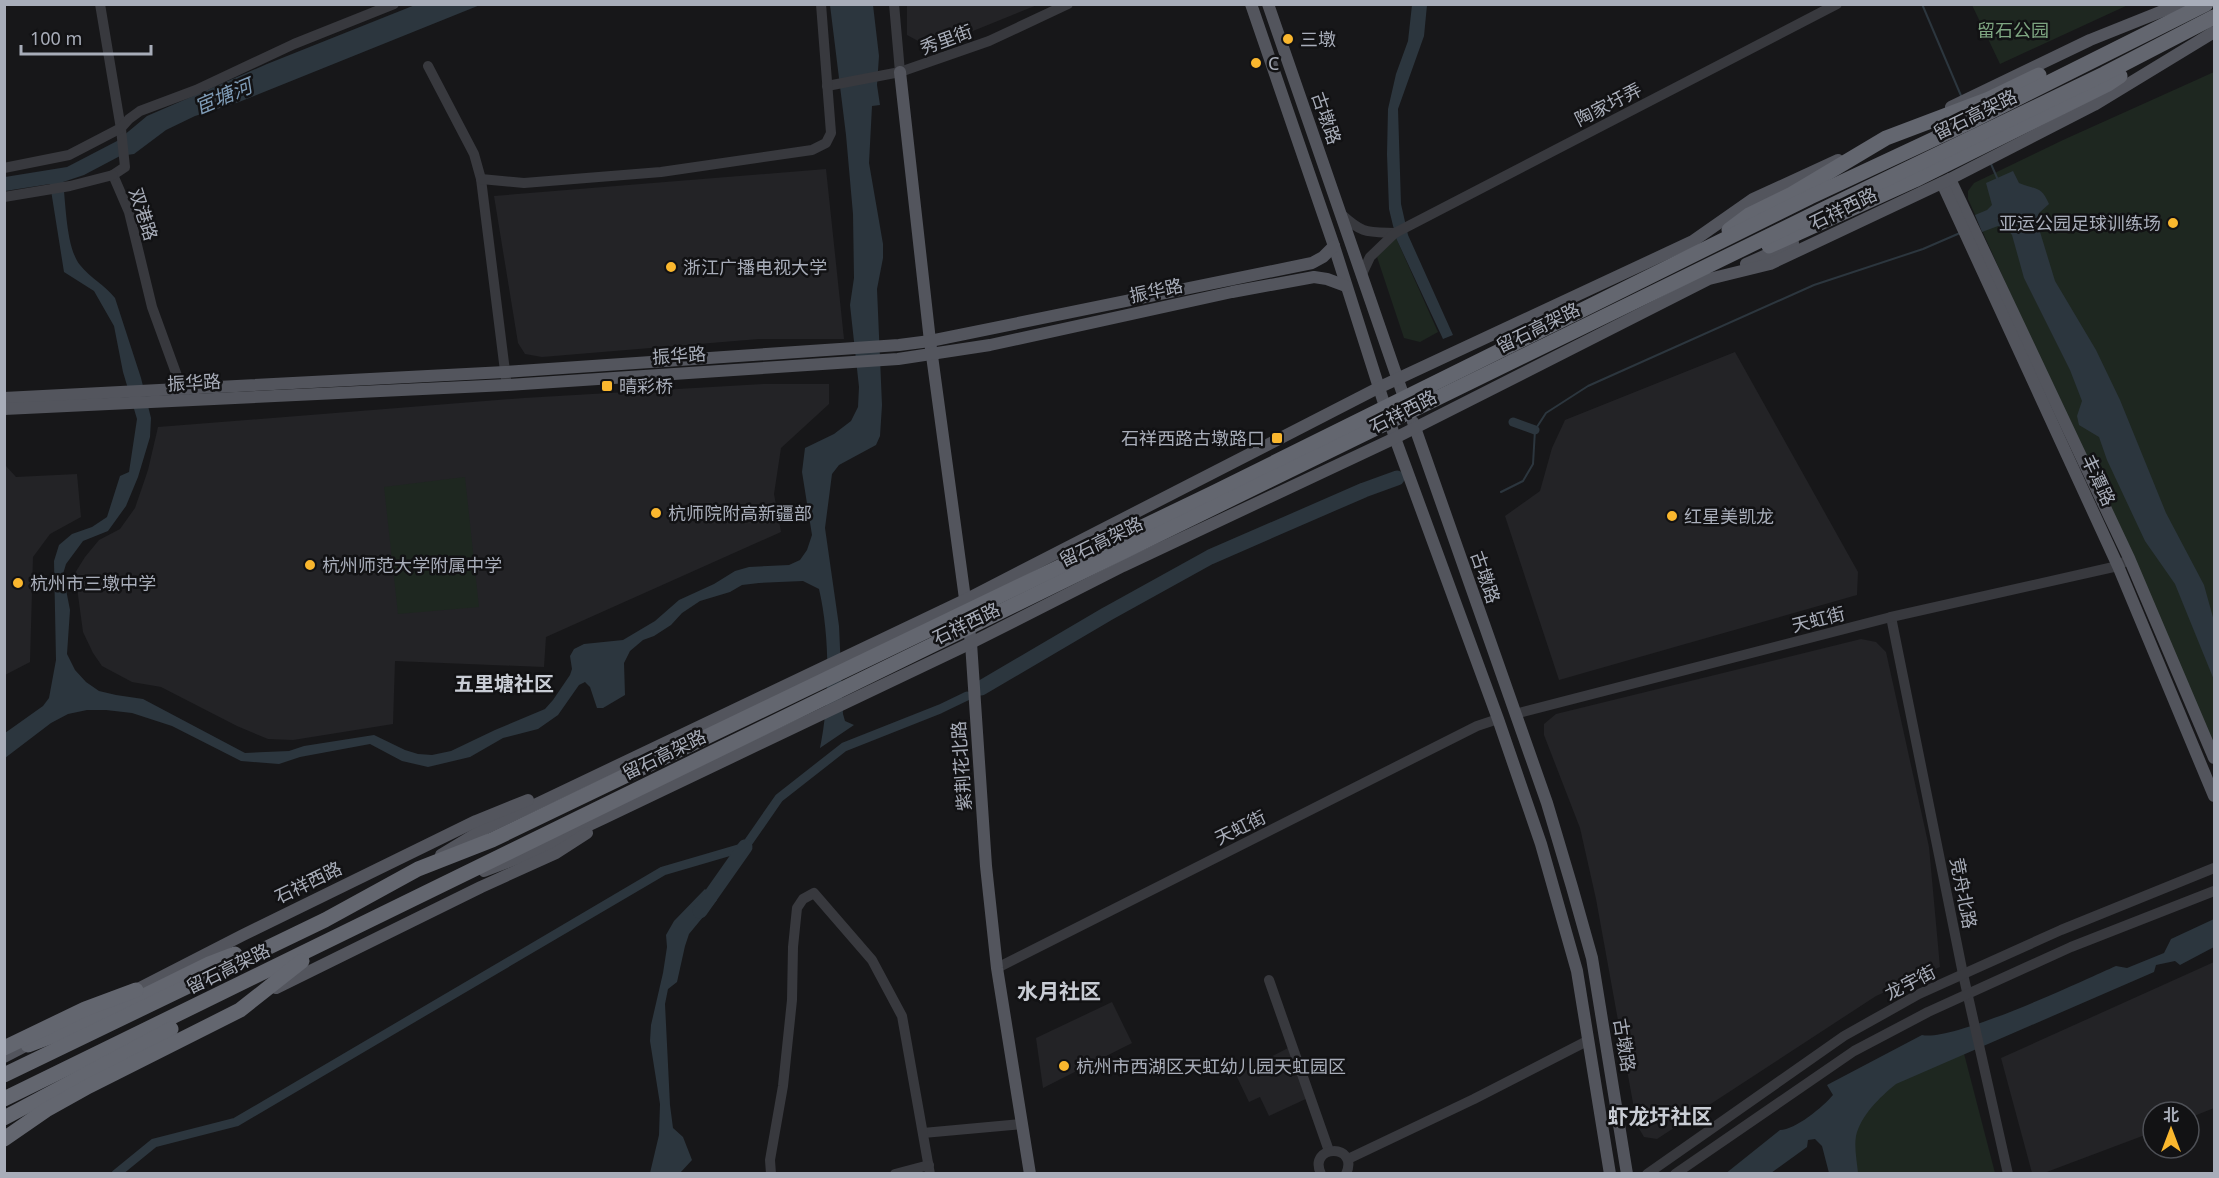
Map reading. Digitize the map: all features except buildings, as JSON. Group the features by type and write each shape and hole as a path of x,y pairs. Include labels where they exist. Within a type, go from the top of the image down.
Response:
{"highway":[{"path":"1699,269 1774,244 1847,212 1950,162 1971,134 1982,97 2094,54 2180,10 2206,4"},
{"path":"1699,269 1749,215 1792,194 1886,138 1971,134 2002,143 2195,26 2214,17"},
{"name":"留石高架路","path":"1971,134 2009,102 2094,54"},
{"name":"留石高架路","path":"4,1099 330,939 446,885 549,832 1971,134 2106,79"},
{"name":"留石高架路","path":"4,1075 325,920 418,869 492,840 1203,499 1699,269"},
{"path":"28,1045 93,1021 209,964 325,920"},
{"path":"240,1010 330,939"},
{"path":"4,1139 47,1103 204,1011 254,978"},
{"path":"4,1048 85,1009 136,990"},
{"name":"石祥西路","path":"47,1103 89,1086 240,1010"},
{"path":"4,1118 47,1103"}],"main road":[{"name":"古墩路","path":"1251,4 1334,246 1395,438 1498,719 1541,844 1577,971 1610,1173"},
{"name":"古墩路","path":"1268,4 1546,803 1592,958 1627,1173"},
{"path":"1982,97 2090,40 2180,10"},
{"path":"2002,143 2094,105 2214,32"},
{"name":"紫荆花北路","path":"900,72 930,341 971,643 985,860 997,968 1030,1173"},
{"name":"石祥西路","path":"446,885 521,857 604,818 971,643 1123,566 1395,438 1699,269 1770,264 1946,181 1971,134"},
{"name":"石祥西路","path":"4,1057 243,934 476,821 634,756 965,600 1378,388 1693,241 1753,199 1886,138"},
{"name":"丰潭路","path":"1946,181 2118,566 2214,796"},
{"name":"丰潭路","path":"1968,230 2129,558 2214,758"},
{"name":"振华路","path":"4,409 123,398 899,345 930,341 1312,263 1323,257 1334,246"},
{"name":"振华路","path":"184,394 507,385 898,359 990,345 1232,292 1314,277 1346,286"},
{"name":"振华路","path":"4,398 123,398"},
{"name":"石祥西路","path":"418,869 484,829 578,786 634,756"},
{"name":"石祥西路","path":"240,1010 287,981 556,853 580,839 604,818"},
{"name":"石祥西路","path":"4,1132 47,1103"}],"street":[{"name":"双港路","path":"100,4 121,128 125,166 113,175 129,212 152,307 184,394"},
{"path":"4,168 69,155 121,128 140,111 196,90 294,44 394,4"},
{"path":"481,179 524,183 662,172 812,150 826,143 831,133 820,4"},
{"path":"894,4 900,72"},
{"name":"秀里街","path":"827,86 900,72 989,40 1068,4"},
{"name":"陶家圩弄","path":"1362,274 1370,257 1395,233 1837,4"},
{"path":"428,66 474,154 481,179 507,385"},
{"path":"4,197 70,186 113,175"},
{"name":"陶家圩弄","path":"1341,214 1360,230 1368,233 1395,233"},
{"name":"天虹街","path":"1515,714 1891,617 2118,566 2129,558"},
{"name":"竞舟北路","path":"1891,617 1963,974 2008,1173"},
{"name":"天虹街","path":"997,968 1477,726 1498,719"},
{"name":"龙宇街","path":"1647,1173 1844,1036 1919,994 2061,930 2214,867"},
{"name":"龙宇街","path":"1675,1173 1854,1051 1928,1012 2071,947 2214,891"},
{"path":"771,1173 770,1160 783,1086 792,1000 793,947 797,908 803,899 814,893 872,960 903,1016 930,1169 895,1173"},
{"path":"1269,980 1329,1151"},
{"path":"1348,1159 1474,1099 1589,1040"},
{"path":"923,1133 1022,1124"},
{"path":"1320,1173 1319,1160 1329,1151 1342,1152 1348,1159 1346,1173"}],"shaded area":[{"path":"907,4 1037,5 931,48 907,35"},
{"name":"浙江广播电视大学","path":"826,169 844,339 759,339 542,357 525,354 518,343 494,196"},
{"name":"红星美凯龙","path":"1735,352 1858,572 1857,595 1559,680 1505,516 1540,491 1552,448 1565,420"},
{"name":"杭州师范大学附属中学","path":"763,384 829,384 829,404 781,448 774,494 781,532 546,637 544,667 395,661 393,724 293,740 268,739 237,726 161,687 132,682 102,666 83,632 75,573 99,540 120,529 135,508 148,470 158,427 524,398"},
{"name":"杭州市三墩中学","path":"5,465 16,477 77,474 81,517 50,534 33,557 30,662 5,675"},
{"path":"1861,639 1876,642 1886,652 1929,847 1940,967 1876,996 1657,1139 1644,1137 1637,1125 1596,899 1580,828 1544,735 1544,724 1556,714"},
{"path":"2214,962 2214,1108 2201,1113 2201,1100 2141,1100 2141,1137 2044,1173 2032,1173 2001,1058"},
{"name":"杭州市西湖区天虹幼儿园天虹园区","path":"1112,1002 1132,1043 1043,1088 1036,1038"},
{"path":"1290,1047 1308,1098 1269,1116 1260,1097 1249,1102 1236,1075"}],"green space":[{"name":"留石公园","path":"1972,5 2128,5 2000,64"},
{"path":"2214,72 2214,750 1968,199 1968,191 1974,183"},
{"path":"1396,238 1438,332 1420,342 1404,338 1377,257"},
{"path":"465,477 479,607 398,614 384,487"},
{"path":"1961,1042 1995,1173 1848,1173 1833,1111"}],"water":[{"name":"宦塘河","path":"415,5 480,5 239,102 195,116 166,130 134,154 120,156 84,175 63,182 69,237 75,257 84,270 115,298 141,378 151,418 150,437 138,477 126,506 108,531 83,541 66,564 63,574 70,610 67,654 75,670 99,691 143,699 245,753 289,751 304,746 374,735 405,750 432,755 451,751 545,709 570,675 572,669 570,656 574,649 584,644 623,640 655,621 679,600 714,584 735,571 749,567 789,565 800,560 807,550 812,535 802,472 805,448 834,434 851,421 858,407 859,387 850,305 854,278 853,214 830,5 873,5 879,56 877,85 880,105 872,106 869,163 883,244 883,258 877,289 882,405 880,436 876,445 839,465 832,474 825,528 839,626 843,714 845,721 854,725 820,748 827,689 827,647 823,607 819,589 803,581 742,585 730,592 700,601 682,613 671,625 643,640 630,651 624,663 625,695 603,708 597,708 590,687 585,682 579,685 558,715 538,729 503,738 470,757 428,767 402,761 370,744 300,757 279,764 241,761 172,726 132,713 106,710 87,710 68,714 51,723 5,758 5,733 43,706 49,698 56,660 54,561 59,545 72,534 92,527 107,517 120,476 129,472 137,419 123,372 114,326 94,291 64,272 50,184 5,191 5,177 67,167 117,141 147,116 267,64"},
{"path":"1412,5 1427,5 1424,36 1398,109 1401,204 1408,235 1453,335 1443,339 1396,238 1389,209 1388,109 1396,74 1408,41"},
{"path":"2013,171 2019,183 2040,191 2049,204 2039,213 2037,222 2055,281 2096,350 2120,400 2166,513 2204,585 2214,621 2214,680 2175,584 2145,541 2107,460 2099,437 2079,425 2077,416 2082,401 2070,370 2024,278 2012,235 2007,229 1998,226 1982,232 1975,215 1992,205 1986,183"},
{"path":"705,889 717,900 689,934 677,982 668,989 665,1004 673,1128 683,1137 692,1160 680,1173 650,1173 659,1135 660,1104 650,1041 651,1025 663,973 667,947 666,935 674,921"},
{"path":"2214,919 2214,947 2180,965 2175,961 2156,965 2154,972 1896,1084 1872,1107 1858,1128 1855,1145 1858,1173 1829,1173 1822,1146 1815,1139 1808,1140 1807,1147 1771,1173 1725,1174 1780,1130 1801,1122 1823,1106 1833,1095 1827,1085 1922,1035 1938,1035 1961,1029 2018,1009 2116,966 2127,968 2164,953 2171,939"}],"waterway":[{"path":"1922,4 1962,98"},
{"path":"1991,164 1998,180"},
{"path":"1501,492 1523,481 1533,464 1535,430 1546,413 1588,386 1814,285 1923,249 1960,233"},
{"path":"1513,422 1535,430"},
{"path":"981,688 1210,557 1397,478"},
{"path":"116,1174 154,1143 236,1122 663,871 745,847 779,798 844,747 967,696"},
{"path":"700,911 745,847"}],"place":[{"name":"三墩","path":"1288,39"},
{"name":"C","path":"1256,63"},
{"name":"亚运公园足球训练场","path":"2173,223"},
{"name":"浙江广播电视大学","path":"671,267"},
{"name":"晴彩桥","path":"607,386"},
{"name":"石祥西路古墩路口","path":"1277,438"},
{"name":"杭师院附高新疆部","path":"656,513"},
{"name":"红星美凯龙","path":"1672,516"},
{"name":"杭州师范大学附属中学","path":"310,565"},
{"name":"杭州市三墩中学","path":"18,583"},
{"name":"杭州市西湖区天虹幼儿园天虹园区","path":"1064,1066"}],"district":[{"name":"五里塘社区","path":"504,683"},
{"name":"水月社区","path":"1059,991"},
{"name":"虾龙圩社区","path":"1660,1116"}]}
